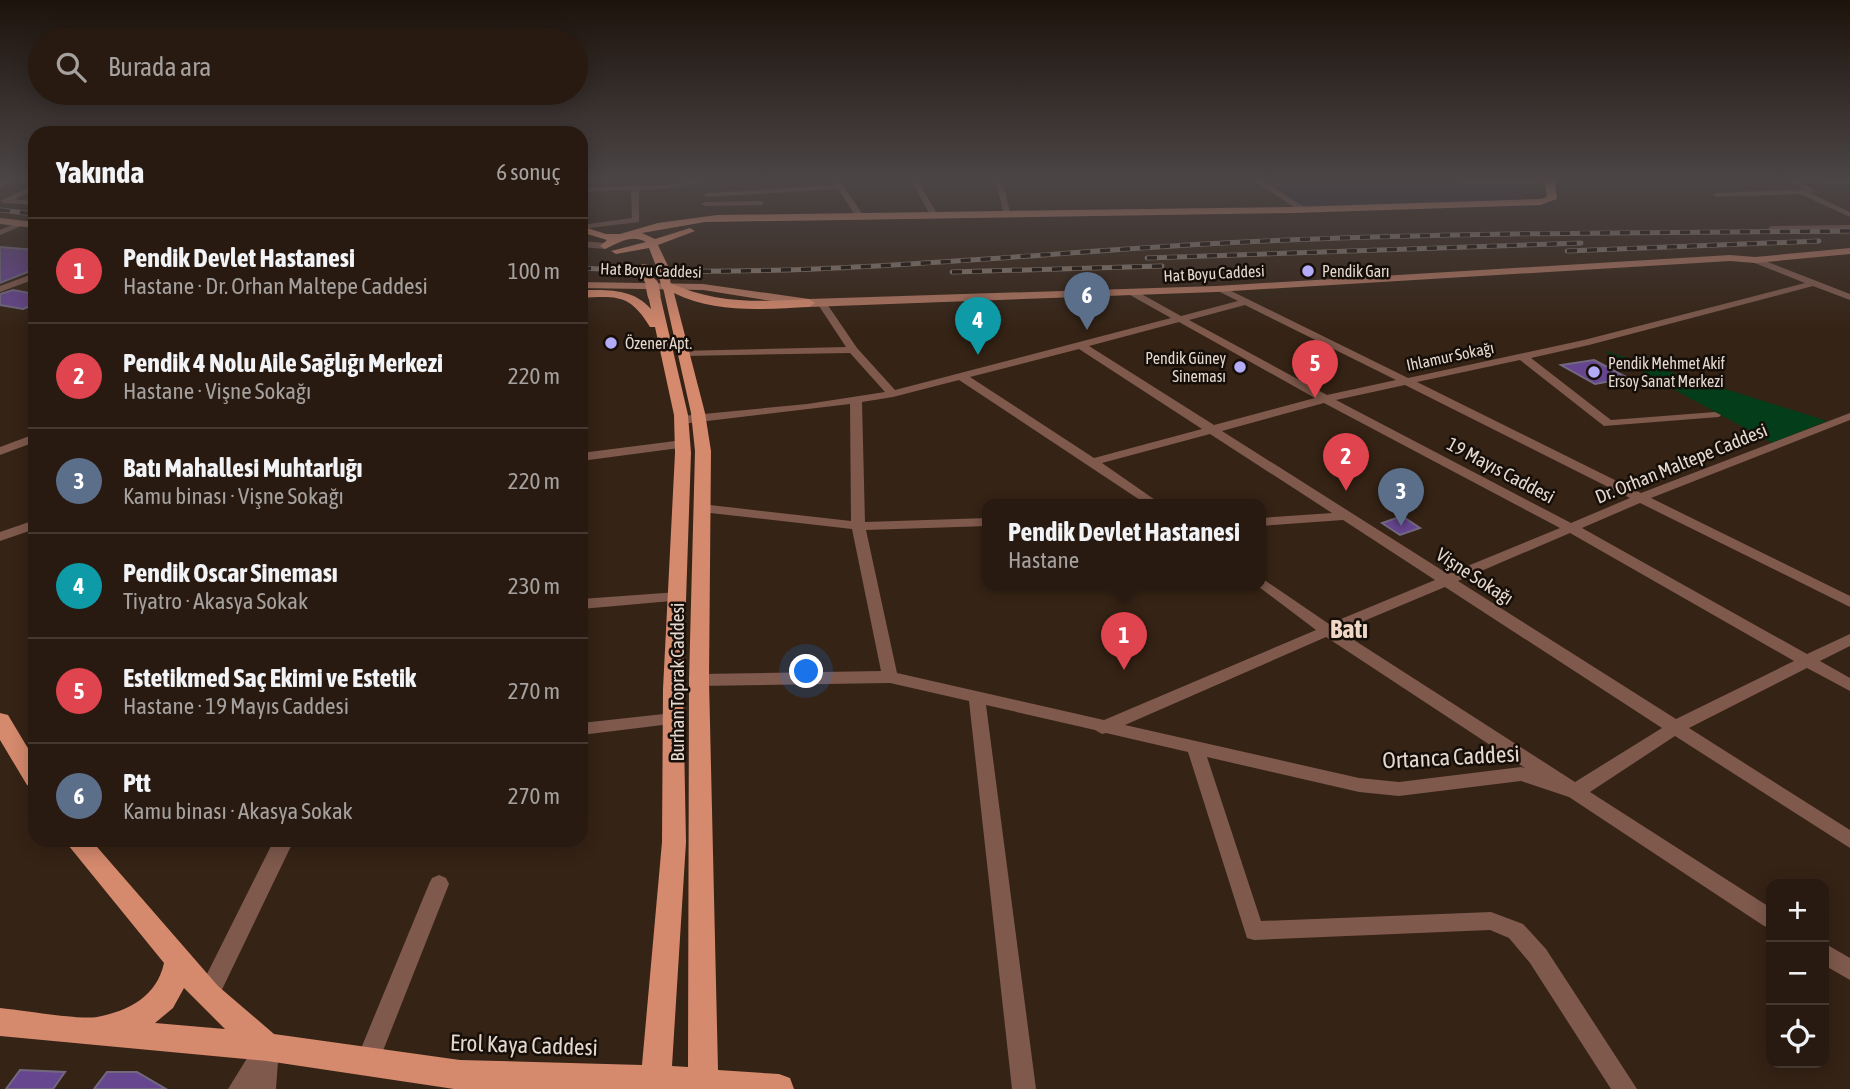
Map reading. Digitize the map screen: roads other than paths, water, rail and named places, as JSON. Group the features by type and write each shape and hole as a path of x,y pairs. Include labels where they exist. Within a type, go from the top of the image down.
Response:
{"main road":[{"path":"588,231 601,236 644,236 650,239 662,266 663,292"},
{"path":"611,249 621,237 643,231"},
{"path":"672,231 686,232"},
{"path":"611,249 650,244 693,231"},
{"path":"588,234 644,268 652,282 663,292 733,307 809,303"},
{"name":"Burhan Toprak Caddesi","path":"663,292 666,352 703,451 699,680 703,1082"},
{"name":"Burhan Toprak Caddesi","path":"657,1084 674,842 673,719 683,444 690,419 683,353 663,292"},
{"path":"588,295 635,298 646,308 666,352"},
{"path":"0,721 28,767"},
{"path":"85,847 208,995 267,1047"},
{"path":"94,1030 144,1015 159,1004 171,991 178,961"},
{"name":"Erol Kaya Caddesi","path":"0,1021 267,1047 460,1075 657,1084 703,1082 779,1089"}],"street":[{"path":"588,245 611,249"},
{"path":"1844,251 1850,256"},
{"name":"Hat Boyu Caddesi","path":"588,285 703,287 822,303 1221,289 1717,259 1755,260 1844,251"},
{"path":"1755,260 1850,297"},
{"path":"0,289 28,279"},
{"name":"Ihlamur Sokağı","path":"1093,462 1210,428 1325,399 1524,357 1814,283"},
{"path":"1221,289 1850,602"},
{"path":"1834,291 1850,290"},
{"name":"19 Mayıs Caddesi","path":"1133,293 1325,399 1573,529 1850,685"},
{"path":"690,419 893,394 1245,302"},
{"path":"822,303 853,350 893,394"},
{"name":"Vişne Sokağı","path":"1079,344 1850,840"},
{"path":"683,353 853,350"},
{"path":"1524,357 1608,424 1715,415"},
{"path":"962,376 1148,499"},
{"path":"856,400 858,526 890,677"},
{"name":"Dr. Orhan Maltepe Caddesi","path":"1102,728 1325,629 1573,529 1639,498 1850,416"},
{"path":"0,450 28,440"},
{"path":"588,456 683,444"},
{"path":"701,508 858,526 982,522"},
{"path":"1266,522 1347,516"},
{"path":"0,537 28,527"},
{"path":"1266,585 1325,629 1766,916"},
{"path":"588,603 678,597"},
{"path":"1575,792 1676,727 1850,639"},
{"name":"Ortanca Caddesi","path":"699,680 890,677 1102,728 1372,786 1399,789 1521,774 1575,792"},
{"path":"978,697 1024,1089"},
{"path":"588,728 673,719"},
{"path":"1195,749 1254,931 1491,921 1516,930 1538,956 1625,1089"},
{"path":"208,995 281,847"},
{"path":"368,1063 439,884"},
{"path":"1829,956 1850,970"},
{"path":"240,1089 267,1047"},
{"path":"264,1089 267,1047"}],"railway":[{"path":"588,268 660,271 816,269 1205,244 1366,237 1850,231"},
{"path":"1567,251 1819,241"},
{"path":"1147,258 1581,243"},
{"path":"952,272 1162,266"}],"place":[{"name":"Pendik Garı","path":"1308,271"},
{"name":"Ptt","path":"1087,330"},
{"name":"Özener Apt.","path":"611,343"},
{"name":"Pendik Oscar Sineması","path":"978,355"},
{"name":"Pendik Güney Sineması","path":"1240,367"},
{"name":"Pendik Mehmet Akif Ersoy Sanat Merkezi","path":"1594,372"},
{"name":"Estetikmed Saç Ekimi ve Estetik","path":"1315,398"},
{"name":"Pendik 4 Nolu Aile Sağlığı Merkezi","path":"1346,491"},
{"name":"Batı Mahallesi Muhtarlığı","path":"1401,526"},
{"name":"Pendik Devlet Hastanesi","path":"1124,670"}],"district":[{"name":"Batı","path":"1349,629"}]}
